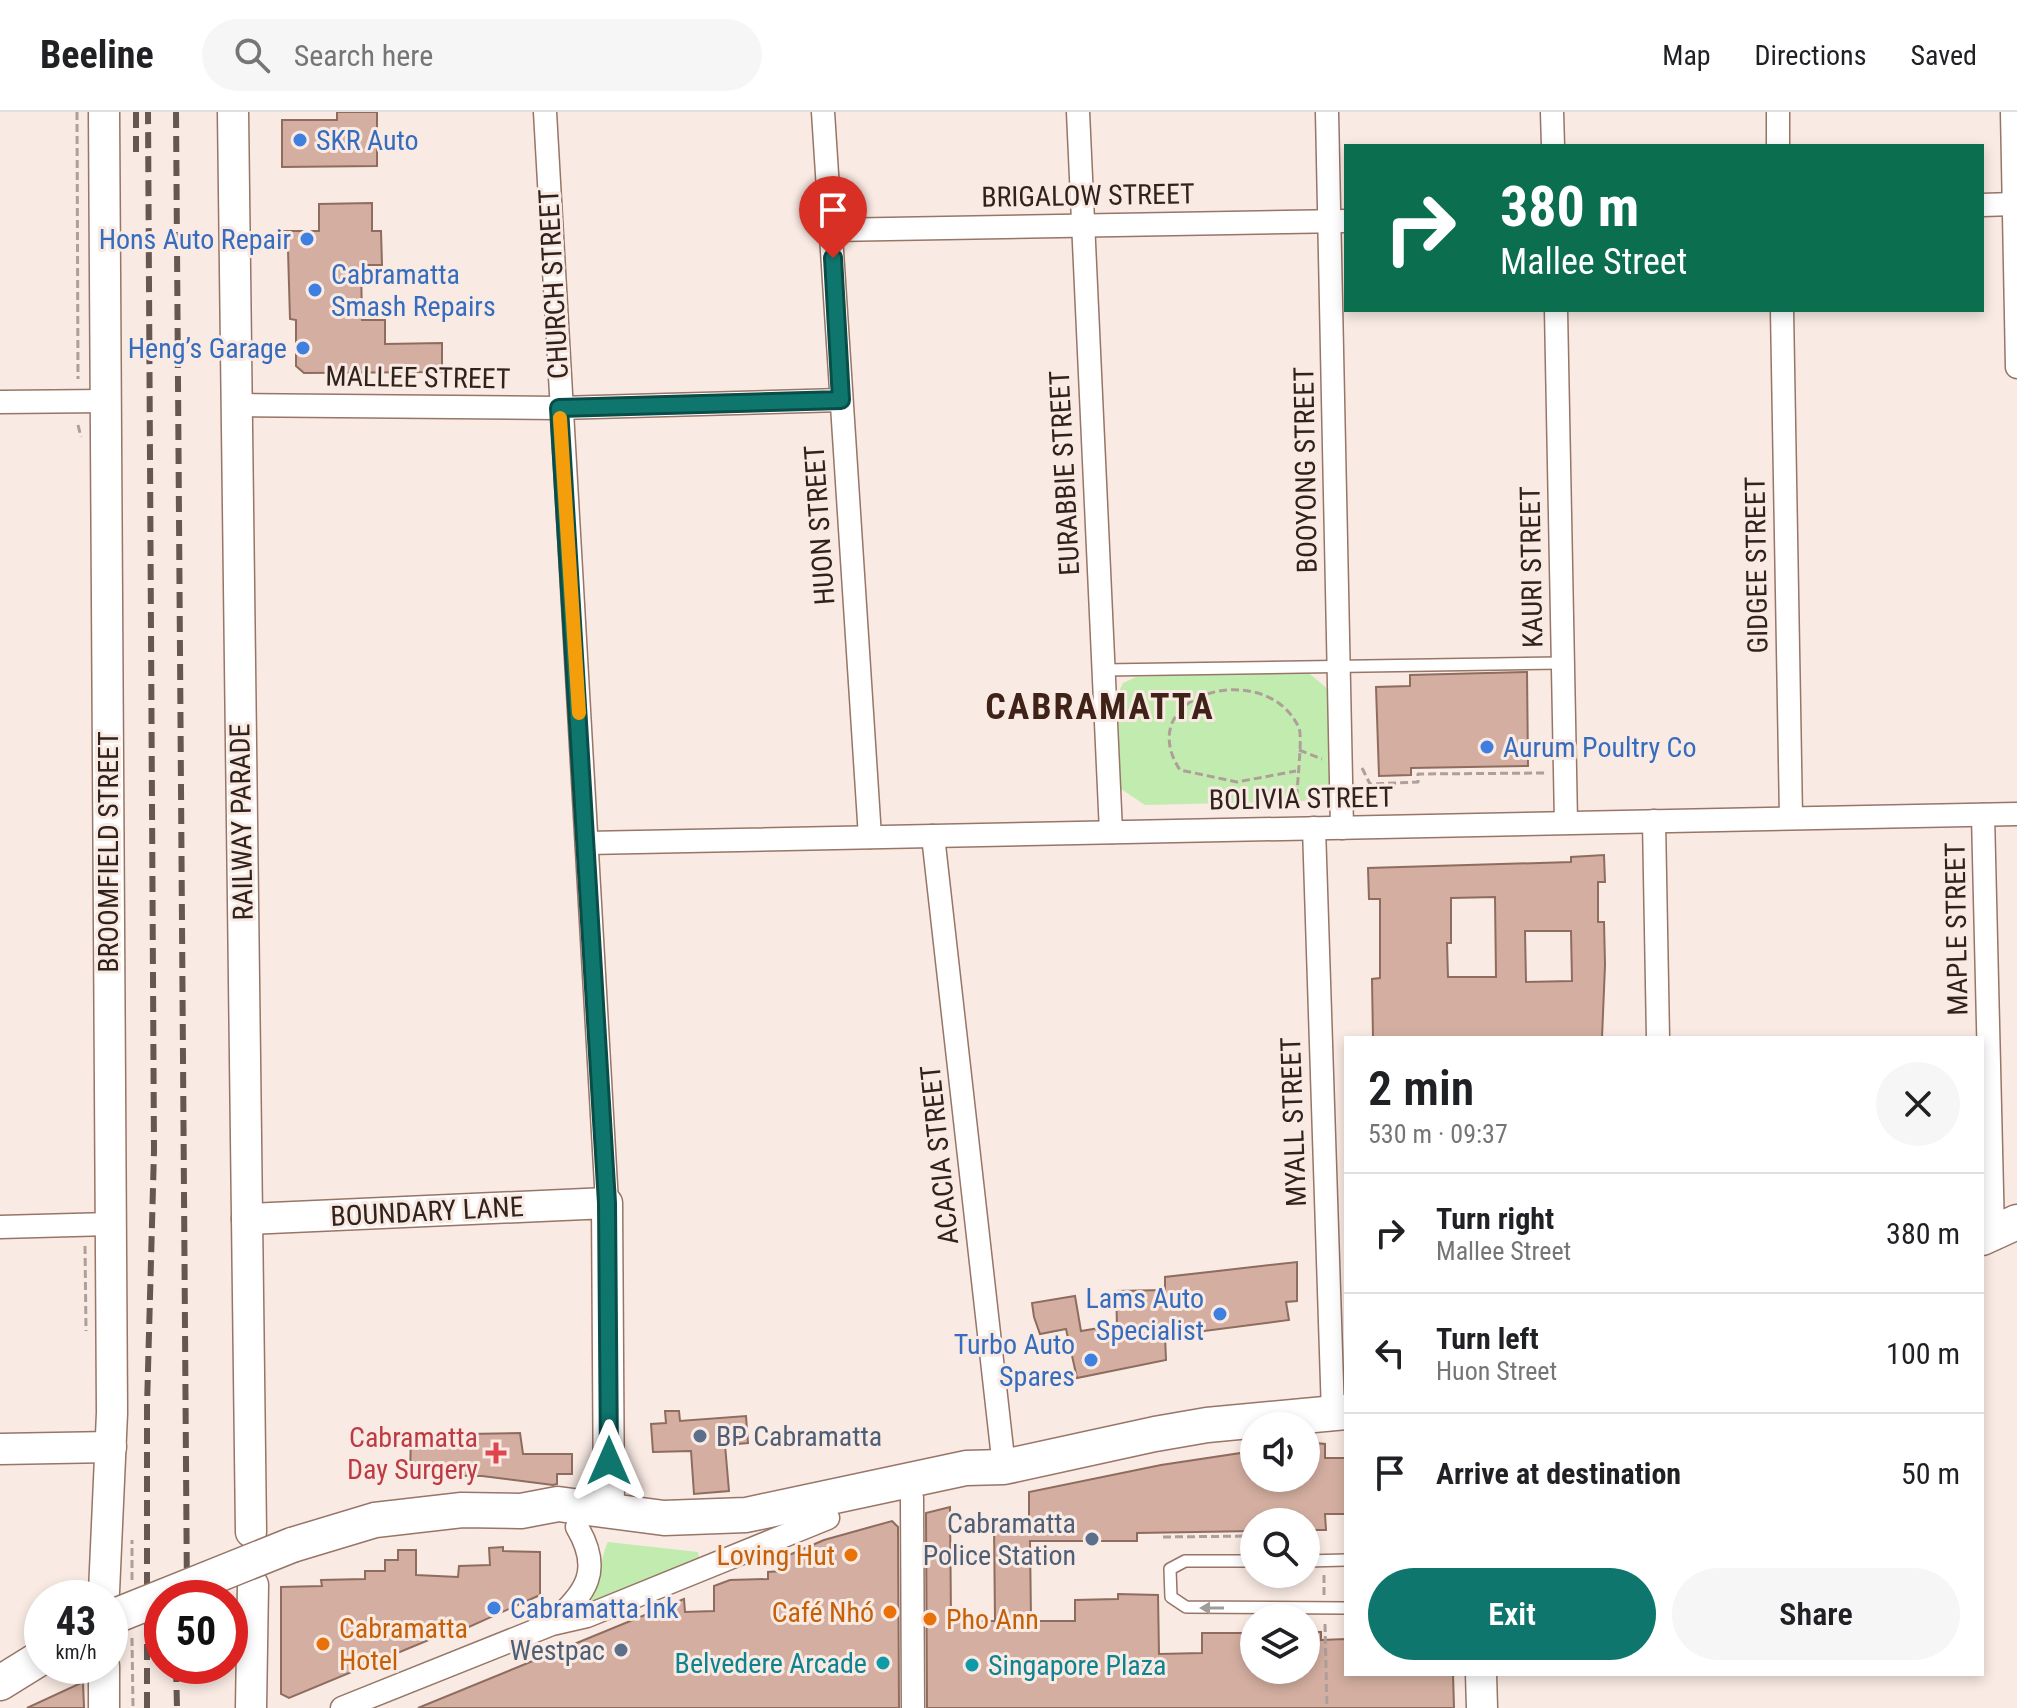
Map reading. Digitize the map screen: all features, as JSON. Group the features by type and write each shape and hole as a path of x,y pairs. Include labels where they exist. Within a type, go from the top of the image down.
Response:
{"main road":[{"path":"128,1610 292,1545 347,1527 417,1513 521,1511 558,1504 664,1518 736,1516 804,1505 966,1468 1004,1467 1207,1425 1339,1413"},
{"path":"521,1511 577,1527 671,1537 722,1537 769,1532 978,1482 1004,1467"},
{"path":"0,1656 24,1644"},
{"path":"0,1683 24,1668"}],"street":[{"name":"BROOMFIELD STREET","path":"104,112 114,1580"},
{"name":"RAILWAY PARADE","path":"233,112 251,1532"},
{"name":"CHURCH STREET","path":"545,112 559,408 607,1203 609,1511"},
{"name":"HUON STREET","path":"823,112 870,837"},
{"name":"EURABBIE STREET","path":"1078,112 1111,832"},
{"name":"BOOYONG STREET","path":"1327,112 1338,221 1342,828"},
{"path":"1552,112 1553,144"},
{"path":"1778,112 1778,144"},
{"path":"2012,112 2017,367"},
{"path":"1984,205 2014,204"},
{"name":"BRIGALOW STREET","path":"831,230 1338,221"},
{"name":"KAURI STREET","path":"1556,312 1566,822"},
{"name":"GIDGEE STREET","path":"1782,312 1791,818"},
{"name":"MALLEE STREET","path":"236,405 559,408 841,400"},
{"path":"0,402 106,401"},
{"name":"BOLIVIA STREET","path":"587,843 2017,814"},
{"name":"MAPLE STREET","path":"1983,815 1997,1231"},
{"path":"1654,821 1658,1036"},
{"name":"MYALL STREET","path":"1305,828 1339,1413"},
{"name":"ACACIA STREET","path":"933,836 1004,1467"},
{"name":"BOUNDARY LANE","path":"247,1219 607,1203"},
{"path":"0,1227 110,1224"},
{"path":"0,1449 111,1447"},
{"path":"912,1498 913,1708"},
{"path":"342,1708 367,1704 552,1624 587,1616 828,1518"},
{"path":"552,1624 577,1600 589,1579 590,1552 577,1527"},
{"path":"251,1708 253,1585"},
{"path":"1481,1676 1482,1708"},
{"path":"104,1684 104,1708"}],"lane":[{"path":"1104,670 1562,663"},
{"path":"1320,1561 1344,1560"},
{"path":"1240,1561 1185,1561 1170,1569 1171,1597 1186,1607 1344,1608"}],"path":[{"path":"77,112 78,379"},
{"path":"1296,771 1237,782 1180,770 1171,755 1170,737 1175,716 1190,700 1211,692 1253,690 1291,716 1301,731 1296,771 1305,828"},
{"path":"1362,766 1370,784 1418,782 1418,774 1565,772"},
{"path":"1163,1537 1240,1536"},
{"path":"1324,1570 1324,1595"},
{"path":"1325,1630 1327,1708"},
{"path":"128,1682 133,1708"}],"green space":[{"path":"1305,670 1328,689 1329,786 1319,796 1308,801 1145,805 1121,789 1117,696 1123,683 1136,677"},
{"path":"608,1542 698,1552 700,1564 593,1609 588,1603"}],"building":[{"path":"337,112 377,112 377,166 282,167 282,120 337,120"},
{"path":"372,203 372,231 381,231 382,265 361,265 362,320 385,320 385,344 442,343 442,372 304,373 296,366 296,320 290,319 288,250 278,250 277,231 319,231 319,204"},
{"path":"1527,672 1528,766 1411,768 1411,775 1379,776 1376,687 1410,686 1410,675"},
{"path":"1604,855 1605,882 1598,882 1598,922 1604,922 1602,1036 1373,1036 1372,979 1380,978 1380,899 1369,899 1368,868 1571,862 1571,857","holes":["1495,897 1496,977 1448,977 1451,898","1525,931 1571,931 1572,981 1526,982"]},
{"path":"1297,1262 1297,1301 1286,1302 1289,1320 1165,1336 1166,1360 1077,1378 1066,1329 1040,1334 1034,1317 1032,1303 1075,1296 1081,1331 1117,1325 1116,1291 1165,1290 1165,1277"},
{"path":"665,1411 679,1411 680,1421 746,1416 748,1443 725,1445 729,1491 694,1494 691,1451 653,1452 651,1424 666,1423"},
{"name":"Cabramatta Day Surgery","path":"520,1433 523,1454 572,1454 572,1474 557,1474 557,1484 553,1485 482,1476 410,1475 411,1435"},
{"path":"1320,1443 1325,1444 1325,1458 1344,1458 1344,1514 1325,1514 1326,1530 1320,1530 1320,1508 1240,1508 1240,1531 1137,1533 1137,1541 1030,1541 1031,1621 1075,1621 1075,1600 1118,1599 1118,1594 1158,1595 1159,1654 1202,1653 1202,1633 1240,1633 1240,1684 1320,1684 1321,1632 1321,1640 1344,1639 1344,1676 1453,1676 1454,1708 927,1708 926,1513 950,1507 951,1621 995,1621 994,1523 1029,1523 1029,1492 1161,1465 1240,1453 1240,1492 1320,1492"},
{"path":"892,1521 898,1527 899,1708 418,1708 684,1599 685,1612 714,1611 714,1586 730,1580 768,1579 768,1572 782,1571 782,1558 824,1540"},
{"path":"503,1547 503,1551 540,1552 540,1595 460,1631 460,1627 289,1698 281,1694 281,1587 322,1586 321,1580 365,1579 365,1571 385,1571 385,1560 398,1560 398,1550 416,1550 416,1575 458,1577 459,1566 490,1565 489,1548"},
{"path":"79,1684 83,1684 84,1708 27,1708"}],"railway":[{"path":"136,112 136,152"},
{"path":"147,1708 147,1406 154,1151 148,112"},
{"path":"176,112 187,1580"},
{"path":"176,1684 177,1708"}],"slow traffic":[{"path":"560,418 579,713"}],"place":[{"name":"SKR Auto","path":"300,140"},
{"name":"Hons Auto Repair","path":"307,239"},
{"name":"Cabramatta Smash Repairs","path":"315,290"},
{"name":"Heng’s Garage","path":"303,348"},
{"name":"Aurum Poultry Co","path":"1487,747"},
{"name":"Lams Auto Specialist","path":"1220,1314"},
{"name":"Turbo Auto Spares","path":"1091,1360"},
{"name":"BP Cabramatta","path":"700,1436"},
{"name":"Cabramatta Day Surgery","path":"496,1453"},
{"name":"Cabramatta Police Station","path":"1092,1539"},
{"name":"Loving Hut","path":"851,1555"},
{"name":"Cabramatta Ink","path":"494,1608"},
{"name":"Café Nhó","path":"890,1612"},
{"name":"Pho Ann","path":"930,1619"},
{"name":"Cabramatta Hotel","path":"323,1644"},
{"name":"Westpac","path":"621,1650"},
{"name":"Belvedere Arcade","path":"883,1663"},
{"name":"Singapore Plaza","path":"972,1665"}],"district":[{"name":"CABRAMATTA","path":"1100,706"}],"route":[{"path":"609,1461 607,1203 559,408 841,400 833,258"}]}
